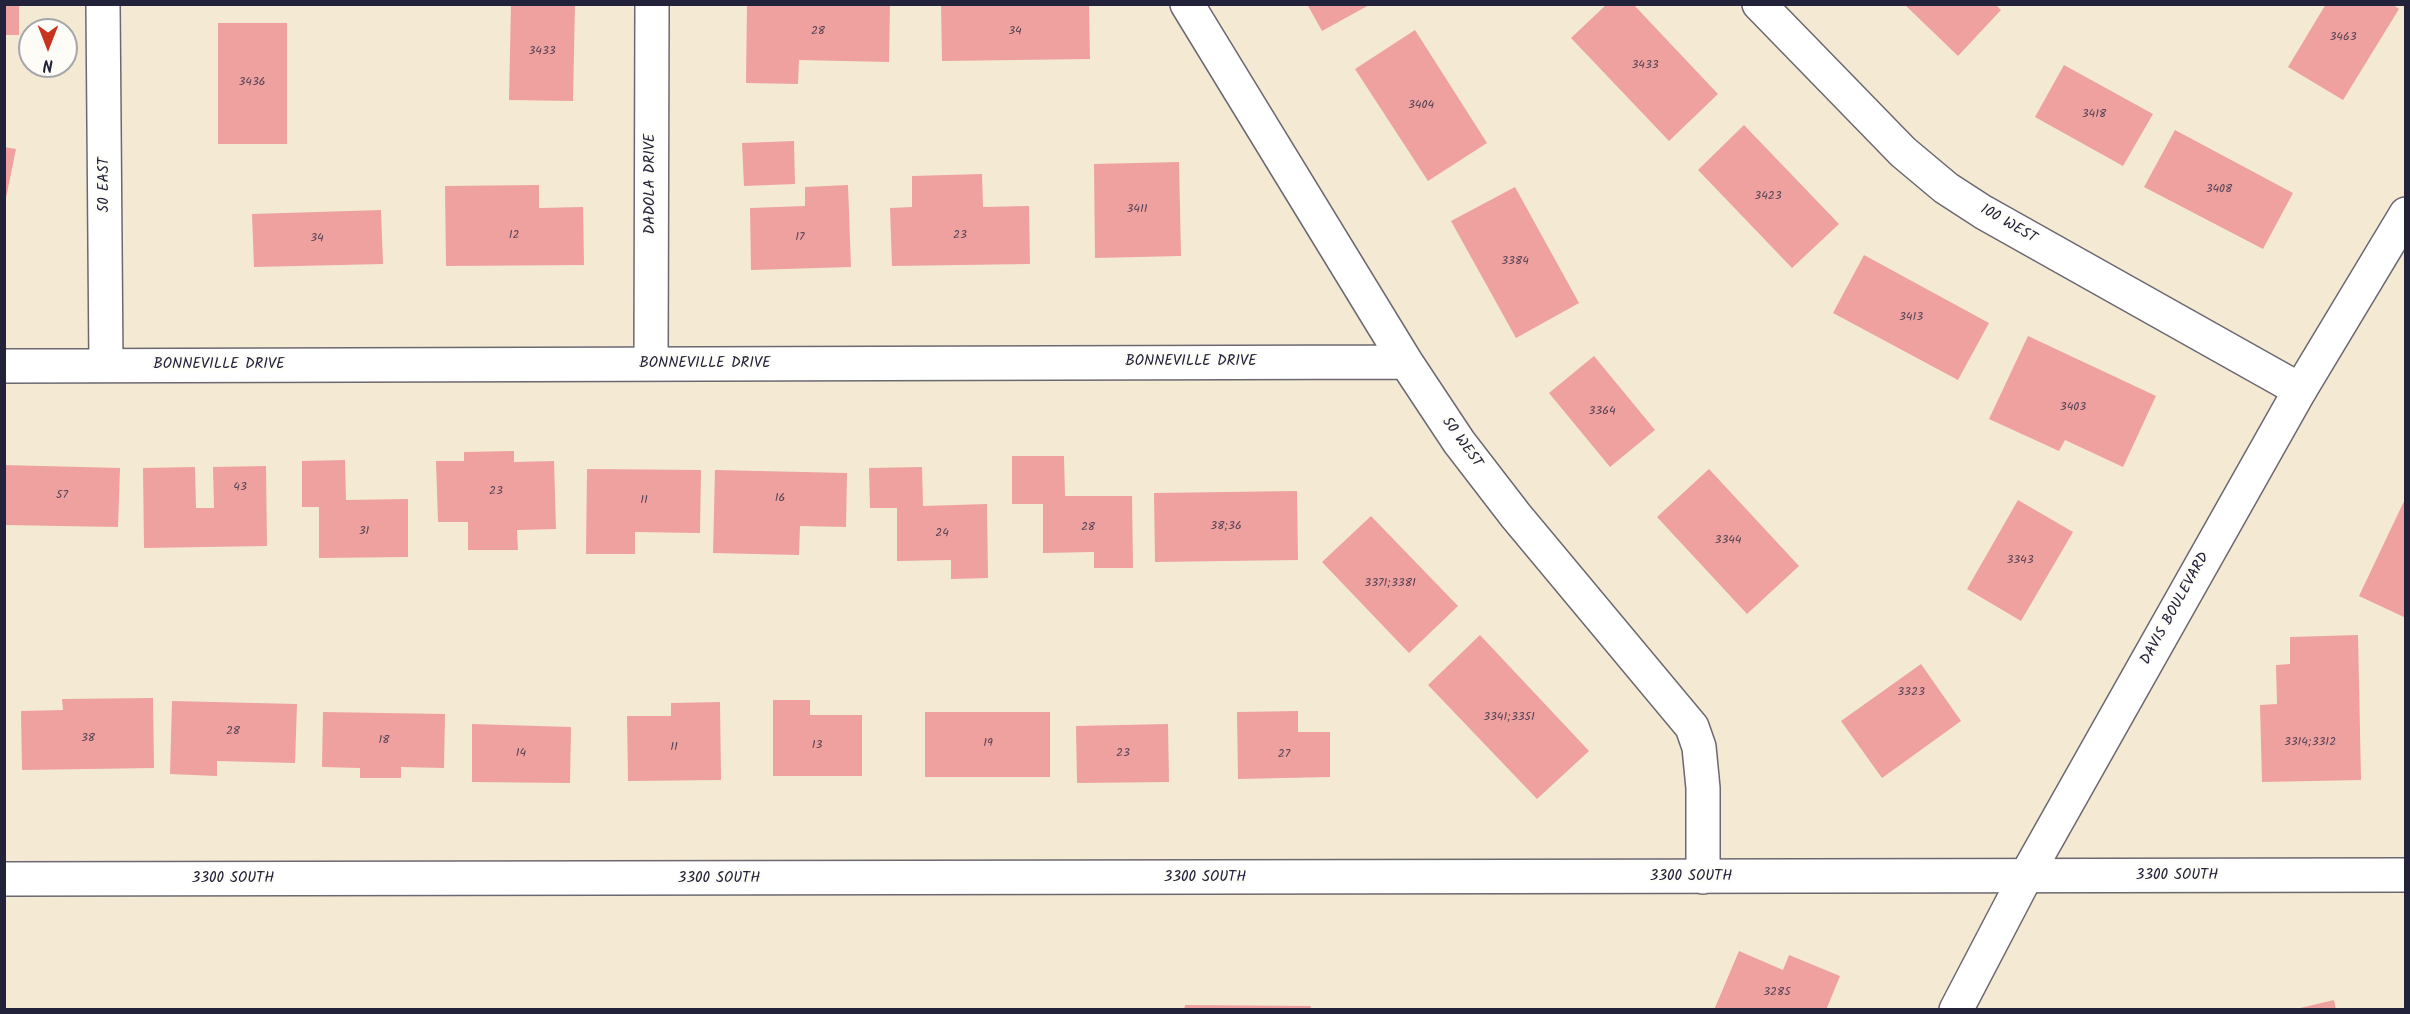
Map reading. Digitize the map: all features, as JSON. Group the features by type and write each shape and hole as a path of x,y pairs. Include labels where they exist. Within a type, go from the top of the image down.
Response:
{"street":[{"name":"50 EAST","path":"103,4 106,365"},
{"name":"DADOLA DRIVE","path":"651,364 652,4"},
{"name":"50 WEST","path":"1187,4 1406,362 1459,442 1516,516 1692,727 1699,747 1703,788 1703,877"},
{"name":"100 WEST","path":"1759,4 1903,152 1946,188 1983,212 2300,390"},
{"name":"DAVIS BOULEVARD","path":"1956,1010 2026,876 2300,390 2406,214"},
{"name":"BONNEVILLE DRIVE","path":"4,366 1406,362"},
{"name":"3300 SOUTH","path":"4,879 2406,875"}],"building":[{"path":"4,4 19,4 18,35 4,35"},
{"path":"511,4 575,4 573,101 509,100"},
{"path":"747,4 890,4 889,62 799,60 798,84 746,83"},
{"path":"941,4 1089,4 1090,59 942,61"},
{"path":"1307,4 1371,4 1322,31"},
{"path":"1607,4 1633,4 1718,94 1669,141 1571,38"},
{"path":"1904,4 1995,4 2001,10 1958,56"},
{"path":"2326,4 2392,4 2399,9 2343,100 2288,67"},
{"path":"218,23 287,23 287,144 218,144"},
{"path":"1415,30 1487,143 1428,181 1355,69"},
{"path":"2064,65 2153,114 2123,166 2035,117"},
{"path":"1744,125 1839,224 1792,268 1698,170"},
{"path":"2175,130 2293,193 2263,249 2144,187"},
{"path":"794,141 795,184 744,186 742,143"},
{"path":"4,147 16,149 6,198 4,198"},
{"path":"1179,162 1181,256 1095,258 1094,164"},
{"path":"982,174 983,207 1029,206 1030,264 892,266 890,208 912,207 912,176"},
{"path":"539,185 539,208 583,207 584,265 446,266 445,186"},
{"path":"848,185 851,267 751,270 750,208 805,206 805,187"},
{"path":"1515,187 1579,303 1516,338 1451,221"},
{"path":"381,210 383,264 254,267 252,214"},
{"path":"1864,255 1989,323 1958,380 1833,313"},
{"path":"2028,336 2156,396 2123,467 2065,440 2059,451 1989,419"},
{"path":"1594,356 1655,430 1610,467 1549,393"},
{"path":"514,451 514,462 554,461 556,529 517,530 518,550 468,550 468,522 438,522 436,461 464,461 464,452"},
{"path":"1012,456 1064,456 1065,496 1132,496 1133,568 1094,568 1094,552 1043,553 1043,504 1012,504"},
{"path":"345,460 346,500 408,499 408,557 319,558 319,507 302,507 302,461"},
{"path":"4,465 120,468 118,527 4,525"},
{"path":"266,466 267,546 144,548 143,468 195,467 196,508 214,508 213,467"},
{"path":"922,467 923,506 987,504 988,578 951,579 951,560 897,561 897,508 870,508 869,468"},
{"path":"587,469 701,470 700,533 635,532 635,554 586,554"},
{"path":"1709,469 1799,566 1747,614 1657,517"},
{"path":"715,470 847,473 846,527 800,526 799,555 713,553"},
{"path":"1297,491 1298,560 1155,562 1154,493"},
{"path":"2406,497 2406,618 2359,596"},
{"path":"2018,500 2073,532 2021,621 1967,589"},
{"path":"1371,516 1458,606 1409,653 1322,562"},
{"path":"1480,635 1589,751 1537,799 1428,685"},
{"path":"2358,635 2361,780 2262,782 2260,705 2277,704 2276,665 2290,664 2290,637"},
{"path":"1921,664 1961,721 1882,778 1841,721"},
{"path":"153,698 154,768 22,770 21,711 63,710 62,699"},
{"path":"773,700 810,700 810,715 862,715 862,776 773,776"},
{"path":"172,701 297,704 295,763 217,761 217,776 170,774"},
{"path":"720,702 721,780 628,781 627,716 671,716 671,703"},
{"path":"1298,711 1298,732 1330,732 1330,777 1238,779 1237,712"},
{"path":"323,712 445,714 444,768 401,767 401,778 360,778 360,768 322,767"},
{"path":"925,712 1050,712 1050,777 925,777"},
{"path":"472,724 571,727 570,783 472,782"},
{"path":"1168,724 1169,782 1077,783 1076,726"},
{"path":"1739,951 1783,970 1789,955 1840,976 1826,1010 1714,1010"},
{"path":"2334,1000 2336,1010 2296,1010 2296,1009"},
{"path":"1185,1005 1311,1006 1310,1010 1184,1010"}]}
